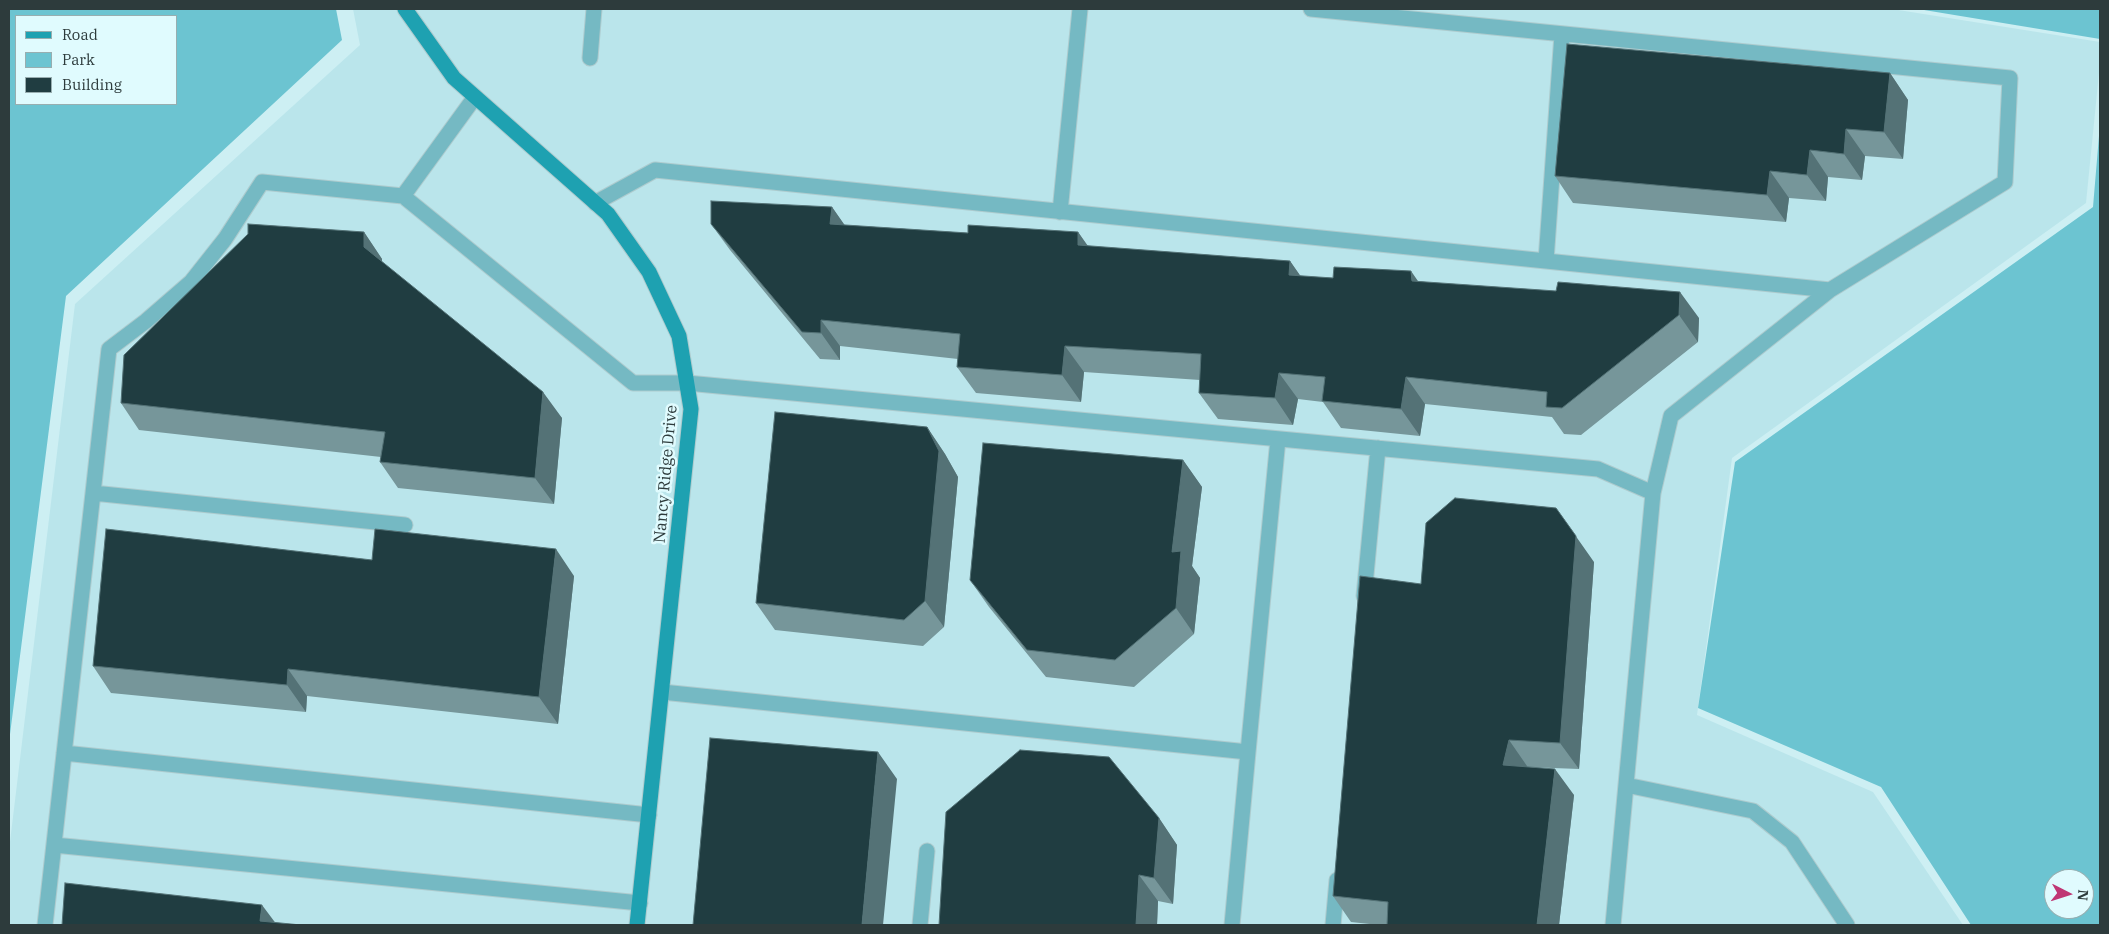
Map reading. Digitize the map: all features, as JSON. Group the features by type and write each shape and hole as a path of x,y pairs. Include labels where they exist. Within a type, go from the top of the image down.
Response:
{"street":[{"name":"Nancy Ridge Drive","path":"405,9 454,78 608,214 649,272 679,336 691,409 637,925"}],"lane":[{"path":"590,58 594,9"},
{"path":"1060,212 1080,9"},
{"path":"1311,9 2010,78 2005,182 1830,290 1671,416 1653,493 1613,925"},
{"path":"1546,261 1562,34"},
{"path":"403,196 475,97"},
{"path":"595,203 655,170 1830,290"},
{"path":"45,925 109,349 146,321 191,282 225,240 262,182 403,196 633,383 687,383 1598,469 1653,493"},
{"path":"1232,925 1278,438"},
{"path":"1363,607 1378,448"},
{"path":"93,493 405,525"},
{"path":"662,692 1248,752"},
{"path":"64,753 649,815"},
{"path":"1626,785 1753,811 1792,842 1848,925"},
{"path":"54,845 640,904"},
{"path":"920,925 927,851"},
{"path":"1333,925 1339,866"}],"shaded area":[{"path":"353,9 1892,9 2100,42 2100,63 2086,203 1732,458 1697,715 1873,792 1963,925 9,925 9,850 75,304 360,45"}],"green space":[{"path":"9,9 336,9 342,40 66,296 9,742"},
{"path":"1918,9 2100,9 2100,39"},
{"path":"2100,124 2100,925 1971,925 1881,787 1698,708 1735,462 2093,207"}],"building":[{"path":"1567,44 1890,73 1884,132 1846,129 1844,154 1810,150 1807,175 1770,171 1767,195 1555,176"},
{"path":"711,201 832,207 830,224 968,233 968,225 1078,232 1078,245 1290,261 1289,275 1333,278 1334,267 1411,271 1412,281 1556,291 1558,282 1680,292 1679,315 1562,408 1546,407 1547,392 1406,377 1401,409 1322,401 1325,377 1279,373 1275,398 1199,393 1201,354 1065,346 1062,375 957,367 960,334 821,320 821,333 802,332 711,224"},
{"path":"248,224 364,232 364,247 543,392 535,478 380,462 385,432 121,403 124,355 248,234"},
{"path":"775,412 927,427 939,451 925,601 904,620 756,603"},
{"path":"983,443 1183,460 1172,552 1181,551 1176,608 1115,660 1027,650 970,580"},
{"path":"1455,498 1556,508 1576,536 1560,743 1509,740 1503,765 1555,769 1537,925 1387,925 1388,902 1333,896 1360,576 1421,584 1426,523"},
{"path":"106,529 372,560 375,529 556,549 539,697 288,669 287,685 93,666"},
{"path":"710,738 878,752 862,925 693,925"},
{"path":"1020,750 1109,757 1159,818 1154,878 1139,875 1136,925 939,925 946,812"},
{"path":"65,883 262,905 260,921 301,925 62,925"}]}
